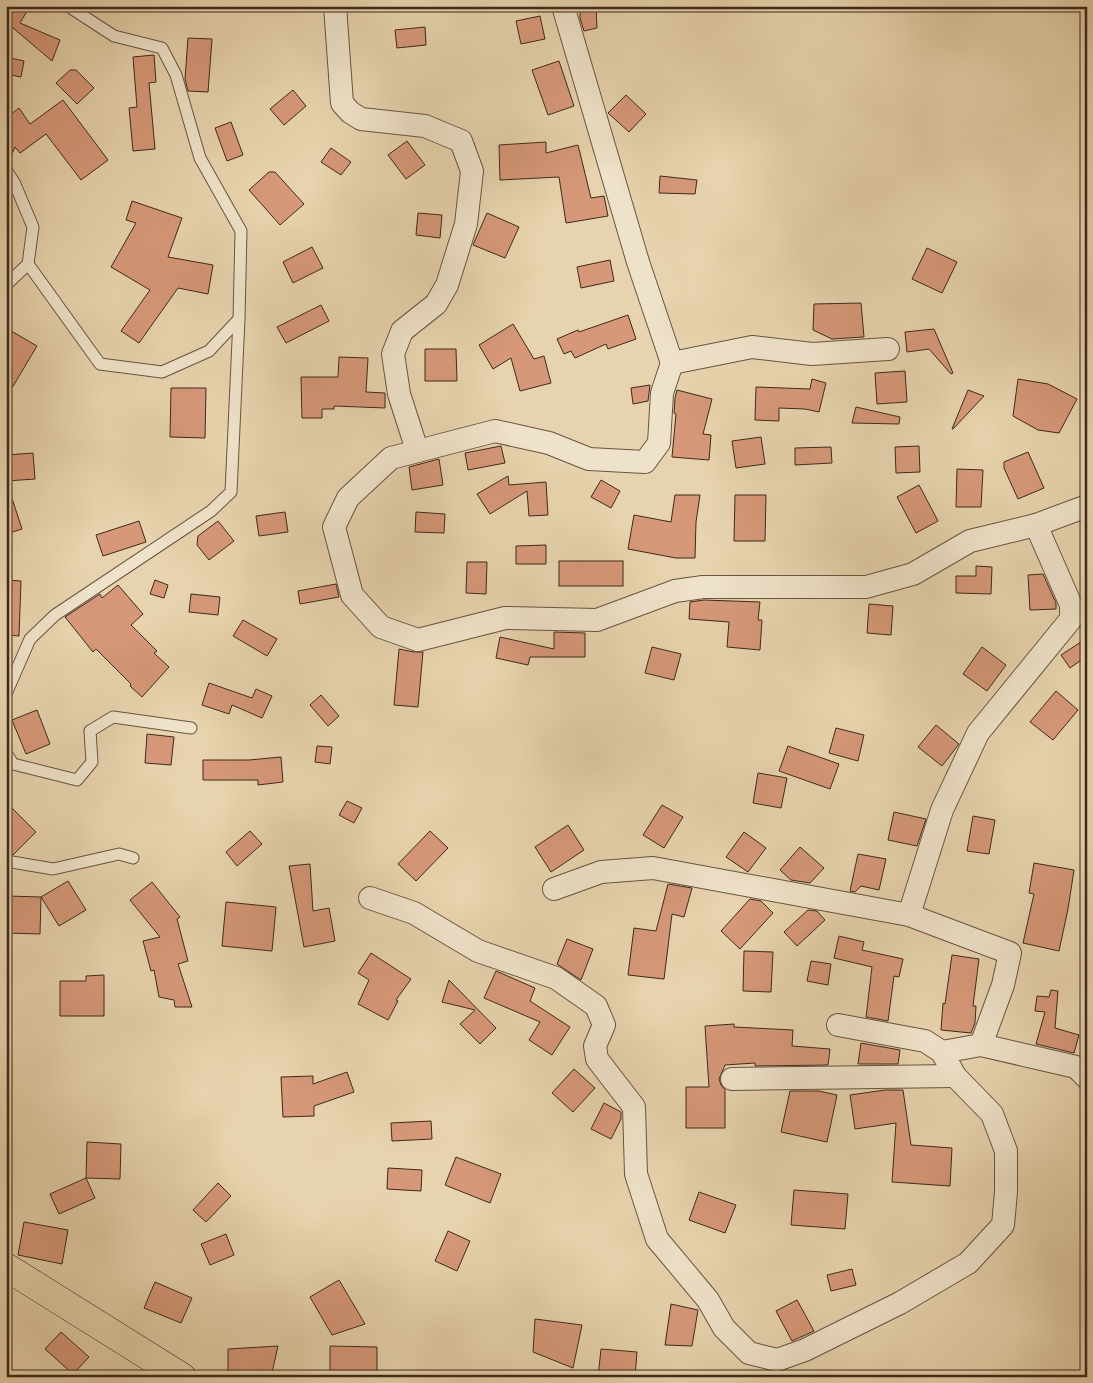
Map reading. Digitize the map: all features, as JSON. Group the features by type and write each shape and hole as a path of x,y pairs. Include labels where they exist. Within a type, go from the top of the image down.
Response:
{"main road":[{"path":"6,1267 182,1377"}],"street":[{"path":"335,6 342,103 360,119 425,126 461,141 472,171 466,224 447,285 436,304 402,331 393,354 399,394 417,450"},
{"path":"563,6 638,262 672,363 662,393 659,443 644,462 589,459 549,443 495,431 391,458 348,498 334,527 352,595 381,627 418,640 505,618 597,620 675,591 703,587 866,587 913,574 970,541 1036,525 1087,506"},
{"path":"672,363 752,346 812,354 888,349"},
{"path":"909,915 942,810 978,733 1071,619 1071,605 1036,525"},
{"path":"554,889 601,872 653,868 909,915 1010,953 1003,985 981,1045"},
{"path":"370,898 414,913 478,951 556,978 596,1006 604,1025 595,1046 597,1059 634,1107 636,1174 657,1239 708,1300 724,1328 749,1353 777,1360 805,1350 900,1303 968,1263 1003,1225 1006,1192 1006,1151 992,1114 955,1076 942,1052 925,1041 838,1025"},
{"path":"942,1052 981,1045 1076,1066 1087,1078"},
{"path":"732,1079 955,1076"}],"lane":[{"path":"6,694 30,639 55,615 211,511 231,492 240,319 241,231 200,158 176,75 162,48 114,36 71,8 72,6"},
{"path":"6,170 14,182 33,227 28,264 6,285"},
{"path":"28,264 100,364 162,372 208,351 240,319"},
{"path":"6,753 12,764 78,780 92,762 90,731 113,717 191,728"},
{"path":"6,861 53,870 119,854 133,858"}],"building":[{"path":"6,6 30,6 20,23 60,40 52,61 6,22"},
{"path":"580,6 596,6 597,28 584,31 580,18"},
{"path":"540,16 545,39 521,44 516,21"},
{"path":"425,27 426,45 397,48 395,30"},
{"path":"188,38 212,39 208,92 188,91 185,79"},
{"path":"154,55 156,82 149,83 155,149 133,151 129,108 137,107 133,57"},
{"path":"6,57 24,61 21,77 6,74"},
{"path":"559,61 574,106 548,115 532,70"},
{"path":"70,70 76,70 94,88 77,104 56,83"},
{"path":"293,90 306,106 284,125 270,109"},
{"path":"626,95 646,114 629,132 608,113"},
{"path":"63,100 108,160 81,180 46,134 20,153 15,147 8,163 6,163 6,118 19,108 30,124"},
{"path":"231,122 243,155 227,161 215,128"},
{"path":"407,141 425,165 406,179 388,155"},
{"path":"546,142 546,153 578,145 591,198 604,196 608,216 566,223 559,177 500,180 499,145"},
{"path":"331,148 351,162 341,175 321,162"},
{"path":"269,172 275,172 304,204 280,225 249,190"},
{"path":"660,176 697,180 695,194 659,193"},
{"path":"132,201 182,218 168,257 213,265 208,294 178,288 139,343 121,331 150,290 111,267 136,223 126,220"},
{"path":"418,213 442,215 440,238 416,235"},
{"path":"487,213 519,227 505,258 473,245"},
{"path":"312,247 323,268 293,283 283,262"},
{"path":"927,248 957,262 942,293 912,279"},
{"path":"610,260 614,281 581,288 577,267"},
{"path":"861,303 864,337 832,339 813,330 814,304"},
{"path":"321,305 329,321 286,343 277,327"},
{"path":"628,315 636,339 608,349 606,344 575,358 571,351 564,354 557,339 578,330 579,332"},
{"path":"513,324 534,359 544,356 551,383 520,391 511,358 493,369 479,345"},
{"path":"6,328 37,346 6,398"},
{"path":"934,329 953,373 951,374 929,349 907,352 905,332"},
{"path":"425,349 456,349 457,381 425,381"},
{"path":"339,357 368,358 366,392 385,393 385,408 334,406 334,409 322,409 322,418 302,418 301,377 338,377"},
{"path":"905,371 907,402 877,404 875,373"},
{"path":"812,379 826,383 819,412 805,409 779,408 779,421 755,420 756,387 810,389"},
{"path":"1018,379 1048,384 1077,399 1059,433 1038,430 1013,416"},
{"path":"650,385 648,401 633,404 631,388"},
{"path":"171,388 206,388 205,438 170,437"},
{"path":"677,390 712,399 703,434 711,435 709,460 672,457"},
{"path":"968,390 984,396 952,429"},
{"path":"856,407 900,417 899,424 852,423"},
{"path":"761,437 765,464 736,468 732,441"},
{"path":"501,446 505,463 468,470 465,453"},
{"path":"919,446 920,472 896,473 895,447"},
{"path":"831,447 832,463 795,465 795,448"},
{"path":"1028,452 1044,488 1018,499 1004,468 1004,462"},
{"path":"33,453 35,479 6,481 6,455"},
{"path":"439,459 443,485 412,490 409,467"},
{"path":"957,469 983,470 981,507 956,507"},
{"path":"508,476 509,485 546,482 548,515 529,516 527,491 490,514 477,494"},
{"path":"601,480 620,491 611,508 591,497"},
{"path":"919,485 938,521 916,533 897,497"},
{"path":"6,489 9,489 22,529 6,534"},
{"path":"675,495 700,495 696,522 695,558 676,558 628,549 634,515 671,522"},
{"path":"735,495 766,495 765,541 734,541"},
{"path":"285,512 288,532 259,536 256,516"},
{"path":"416,512 445,514 444,533 415,532"},
{"path":"139,521 146,542 103,556 96,535"},
{"path":"218,521 234,541 209,560 197,545 198,536"},
{"path":"546,545 546,564 516,564 516,546"},
{"path":"559,561 623,561 623,586 559,586"},
{"path":"467,562 487,562 486,594 466,593"},
{"path":"976,566 992,567 991,594 956,593 956,576 976,576"},
{"path":"1043,574 1056,603 1056,609 1030,610 1028,575"},
{"path":"6,580 21,581 19,636 6,635"},
{"path":"155,580 168,585 164,598 150,594"},
{"path":"336,584 339,597 300,604 298,591"},
{"path":"118,585 143,614 131,625 157,651 154,653 169,667 142,697 96,649 93,652 65,617 100,594 102,598"},
{"path":"191,594 220,597 218,615 189,612"},
{"path":"704,600 760,602 758,620 762,620 760,650 727,647 729,622 689,619 690,602"},
{"path":"869,604 893,606 891,635 867,633"},
{"path":"243,620 277,639 267,656 233,636"},
{"path":"554,632 585,633 585,657 530,657 528,665 496,658 500,637 554,649"},
{"path":"1087,638 1087,656 1070,668 1061,655"},
{"path":"652,647 681,654 674,680 645,673"},
{"path":"982,647 1006,665 987,691 963,674"},
{"path":"399,649 423,652 418,707 394,705"},
{"path":"209,683 252,698 256,689 272,696 262,718 232,705 229,714 202,705"},
{"path":"1056,691 1078,710 1053,740 1030,722"},
{"path":"321,695 339,716 328,726 310,705"},
{"path":"37,710 50,744 26,754 12,720"},
{"path":"936,725 959,744 942,766 918,747"},
{"path":"836,728 864,735 858,761 829,753"},
{"path":"147,734 174,737 171,765 145,763"},
{"path":"317,746 332,747 330,764 315,762"},
{"path":"788,746 839,764 830,789 779,771"},
{"path":"281,757 283,782 258,785 258,780 203,780 203,760 249,760"},
{"path":"758,773 787,778 781,808 753,803"},
{"path":"347,801 362,808 354,823 339,815"},
{"path":"6,802 36,832 13,855 6,854"},
{"path":"662,805 683,817 664,848 643,835"},
{"path":"894,812 926,819 917,846 888,840"},
{"path":"973,816 995,820 989,854 967,851"},
{"path":"568,825 584,850 551,872 535,847"},
{"path":"250,831 262,844 237,866 226,852"},
{"path":"430,831 448,848 416,881 398,864"},
{"path":"744,832 766,848 748,872 726,857"},
{"path":"800,847 824,868 810,883 791,880 780,870"},
{"path":"858,854 886,859 879,890 861,886 855,892 850,891"},
{"path":"1034,863 1074,870 1059,951 1023,943 1034,894 1029,893"},
{"path":"310,864 313,911 329,908 335,941 304,947 289,866"},
{"path":"68,881 86,910 59,926 41,897"},
{"path":"152,882 180,917 177,919 188,961 178,964 192,1007 175,1007 174,1000 159,997 154,970 151,971 143,941 160,937 130,900"},
{"path":"668,884 692,888 684,917 672,914 664,979 628,975 634,928 656,931"},
{"path":"7,896 41,897 40,934 6,933"},
{"path":"750,899 761,901 773,913 740,949 721,931"},
{"path":"226,902 276,907 272,951 222,946"},
{"path":"808,910 817,911 825,920 797,946 784,932"},
{"path":"839,936 864,942 862,950 903,959 899,977 894,976 888,1021 866,1017 872,967 834,958"},
{"path":"567,939 593,949 581,980 557,964"},
{"path":"744,951 773,952 771,992 743,991"},
{"path":"371,953 411,979 396,1000 398,1001 388,1020 358,1004 369,980 358,973"},
{"path":"952,955 979,959 973,1006 976,1006 975,1023 971,1033 941,1030 943,1003 945,1004"},
{"path":"811,961 831,964 828,985 807,981"},
{"path":"496,971 535,988 530,1001 570,1027 552,1055 529,1040 540,1022 484,998"},
{"path":"104,975 104,1016 60,1016 60,981 86,981 86,976"},
{"path":"449,980 496,1028 480,1044 460,1024 475,1010 442,1002"},
{"path":"1051,990 1058,991 1055,1028 1079,1035 1074,1053 1036,1044 1045,1012 1035,1011 1037,996 1049,997"},
{"path":"734,1024 734,1027 793,1030 792,1046 830,1049 828,1065 755,1066 755,1063 725,1065 719,1079 725,1090 725,1128 686,1128 686,1087 709,1087 705,1026"},
{"path":"861,1043 900,1050 898,1064 858,1064"},
{"path":"574,1069 595,1088 573,1112 552,1093"},
{"path":"347,1072 354,1092 314,1106 314,1116 283,1117 281,1077 313,1076 313,1084"},
{"path":"885,1090 903,1090 911,1145 952,1148 950,1186 892,1182 896,1123 855,1129 850,1095"},
{"path":"790,1091 819,1091 837,1095 827,1142 781,1132"},
{"path":"604,1103 621,1112 621,1119 611,1139 591,1129"},
{"path":"431,1121 432,1139 392,1141 391,1123"},
{"path":"87,1142 121,1144 120,1179 86,1178"},
{"path":"456,1157 501,1174 490,1203 445,1185"},
{"path":"388,1168 422,1170 421,1191 387,1189"},
{"path":"86,1178 95,1198 59,1214 50,1194"},
{"path":"218,1183 231,1196 206,1222 193,1210"},
{"path":"794,1190 848,1194 845,1229 791,1225"},
{"path":"699,1192 736,1205 725,1233 689,1220"},
{"path":"24,1222 68,1230 62,1264 18,1255"},
{"path":"448,1231 470,1241 457,1271 435,1261"},
{"path":"226,1234 234,1255 210,1265 201,1244"},
{"path":"852,1269 856,1285 831,1291 827,1275"},
{"path":"339,1280 365,1324 332,1335 310,1297"},
{"path":"155,1282 192,1298 181,1323 144,1308"},
{"path":"797,1300 814,1331 792,1341 776,1311"},
{"path":"671,1304 698,1310 692,1346 665,1345"},
{"path":"535,1319 582,1325 573,1368 533,1352"},
{"path":"61,1332 89,1357 73,1374 45,1349"},
{"path":"278,1346 271,1377 228,1377 228,1349"},
{"path":"330,1346 377,1347 377,1377 330,1377"},
{"path":"601,1349 637,1352 635,1377 598,1377"}]}
